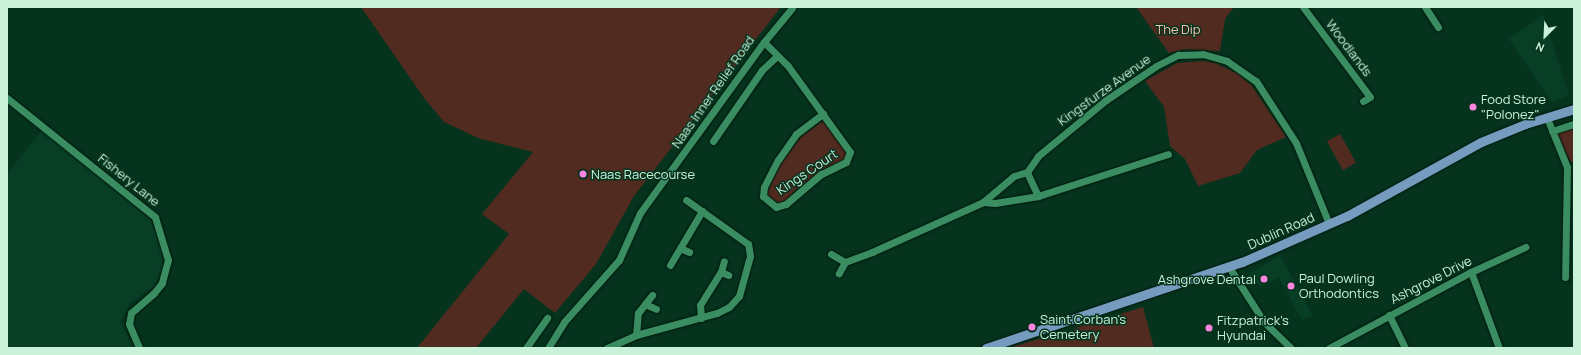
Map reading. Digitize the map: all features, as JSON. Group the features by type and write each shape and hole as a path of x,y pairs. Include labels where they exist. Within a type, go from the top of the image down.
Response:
{"main road":[{"name":"Dublin Road","path":"986,348 1229,267 1347,216 1481,142 1525,124 1574,109"}],"street":[{"name":"Woodlands","path":"1303,7 1370,97 1363,101"},
{"path":"1425,7 1438,27"},
{"name":"Naas Inner Relief Road","path":"548,348 564,322 619,260 640,213 764,42 792,8"},
{"name":"Kings Court","path":"764,42 788,66 823,114 850,152 849,158 821,174 786,204 776,207 763,196 764,187 778,160 796,134 823,114"},
{"name":"Kingsfurze Avenue","path":"1027,172 1038,156 1106,100 1156,66 1178,55 1202,54 1227,61 1256,81 1296,143 1329,224"},
{"path":"713,141 762,70 778,56"},
{"name":"Fishery Lane","path":"7,98 155,217 168,260 162,283 154,293 131,313 129,324 139,348"},
{"path":"1547,118 1552,131 1571,166 1565,277"},
{"path":"1552,131 1574,124"},
{"path":"983,202 995,203 1038,196 1168,154"},
{"path":"839,273 845,262 872,252 983,202 1014,176 1027,172 1038,196"},
{"path":"607,348 636,335 701,318 729,306 739,296 750,256 748,244 686,200"},
{"path":"670,265 702,211"},
{"name":"Ashgrove Drive","path":"1329,348 1471,272 1525,247"},
{"path":"680,248 689,252"},
{"path":"831,254 845,262"},
{"path":"701,318 700,305 721,272 724,261"},
{"path":"1229,267 1264,322 1291,348"},
{"path":"721,272 728,275"},
{"path":"1471,272 1499,348"},
{"path":"636,335 637,318 652,295"},
{"path":"645,304 656,309"},
{"path":"1389,315 1405,348"},
{"path":"526,348 539,322 547,318"}],"shaded area":[{"path":"1543,14 1569,95 1552,103 1509,39"},
{"path":"42,130 150,219 163,254 161,272 154,286 130,304 121,321 132,348 7,348 7,174"},
{"path":"1280,255 1312,315 1302,320 1279,278 1260,287 1249,274"}],"green space":[{"name":"Naas Racecourse","path":"361,7 781,7 634,196 596,264 555,313 524,289 476,348 417,348 509,234 482,214 533,152 478,138 444,122 424,98"},
{"name":"The Dip","path":"1136,7 1234,7 1225,19 1220,51 1186,49 1169,53"},
{"path":"1203,61 1215,63 1238,74 1252,86 1286,137 1257,150 1240,173 1198,186 1185,159 1170,146 1164,107 1145,81 1177,63"},
{"path":"823,121 847,154 845,160 813,177 794,191 786,201 779,203 768,196 768,191 781,164 801,137"},
{"path":"1574,127 1574,161 1571,162 1557,135 1558,131"},
{"path":"1340,134 1356,163 1343,170 1327,141"},
{"path":"1143,307 1154,348 1008,348 1059,333 1070,337 1075,328"}],"place":[{"name":"Food Store \"Polonez\"","path":"1473,107"},
{"name":"Naas Racecourse","path":"583,174"},
{"name":"Ashgrove Dental","path":"1264,279"},
{"name":"Paul Dowling Orthodontics","path":"1291,286"},
{"name":"Saint Corban's Cemetery","path":"1032,327"},
{"name":"Fitzpatrick's Hyundai","path":"1209,328"}]}
